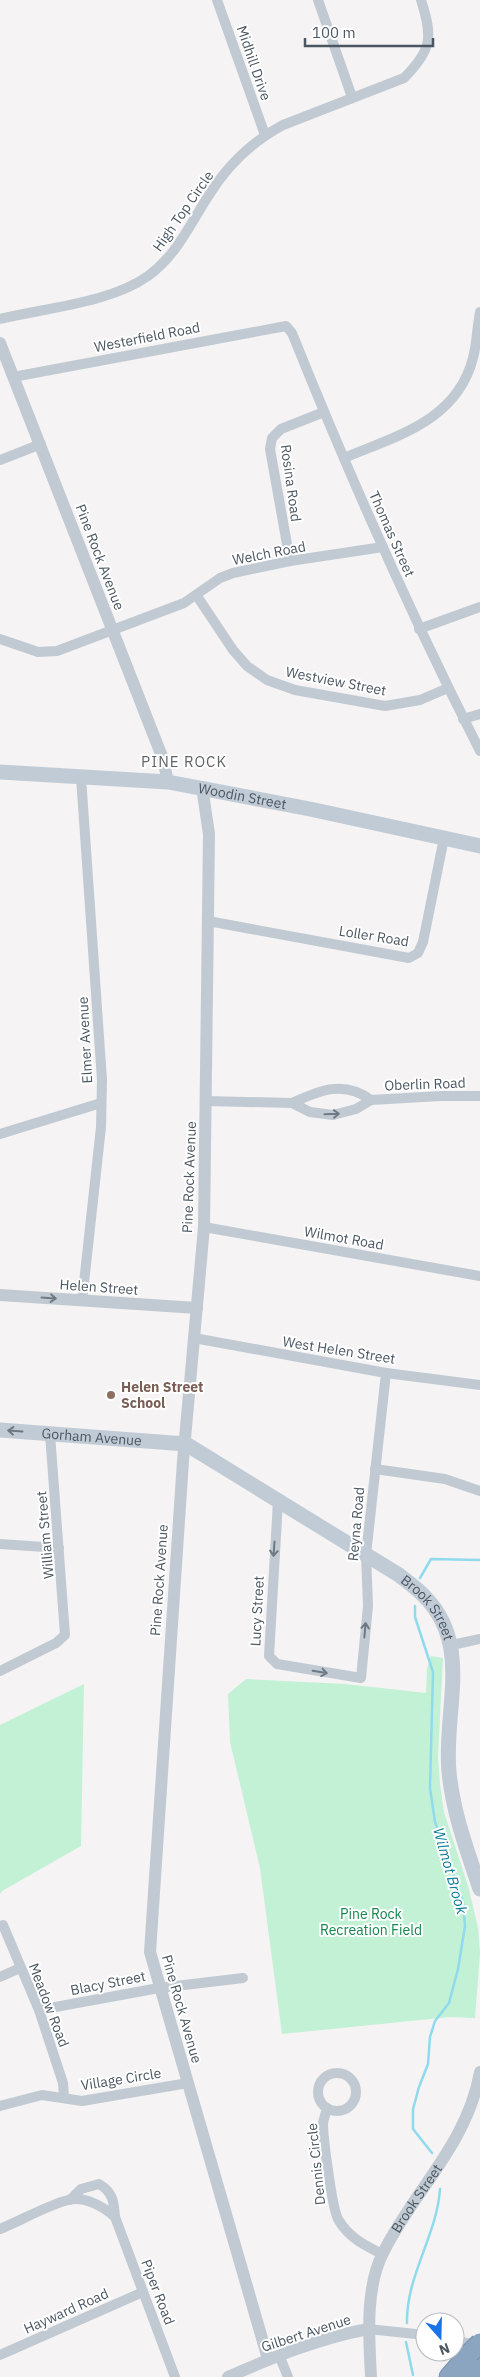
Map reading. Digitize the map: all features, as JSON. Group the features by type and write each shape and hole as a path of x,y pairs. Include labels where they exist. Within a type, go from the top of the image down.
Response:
{"highway":[{"path":"449,2377 478,2351"},
{"path":"468,2377 478,2351"}],"main road":[{"name":"Woodin Street","path":"0,772 168,782 202,787 480,846"},
{"name":"Gorham Avenue","path":"0,1430 186,1444"},
{"name":"Brook Street","path":"186,1444 399,1575 426,1597 443,1621 452,1645 454,1677 449,1730 449,1770 453,1804 480,1889"}],"street":[{"name":"Midhill Drive","path":"217,0 265,135"},
{"path":"318,0 352,97"},
{"name":"High Top Circle","path":"0,319 110,295 148,276 168,259 210,193 240,156 265,135 283,125 404,78 422,56 428,43 421,0"},
{"path":"344,458 420,426 442,409 461,386 473,359 480,312"},
{"name":"Thomas Street","path":"286,326 292,333 324,412 419,629 480,751"},
{"name":"Westerfield Road","path":"13,376 286,326"},
{"name":"Pine Rock Avenue","path":"0,343 163,759 168,782"},
{"name":"Rosina Road","path":"290,561 270,449 272,438 281,429 324,412"},
{"path":"0,460 41,444"},
{"name":"Welch Road","path":"0,639 47,653 113,631 184,603 197,596 220,578 234,573 290,561 383,547"},
{"name":"Westview Street","path":"197,596 233,650 247,666 267,680 295,690 386,706 420,700 448,688"},
{"path":"419,629 480,607"},
{"path":"463,719 480,714"},
{"name":"Elmer Avenue","path":"82,777 102,1080 82,1301"},
{"name":"Pine Rock Avenue","path":"202,787 209,834 204,1226 186,1444 150,1952 188,2083 274,2357"},
{"name":"Loller Road","path":"208,921 409,958 418,953 423,942 444,838"},
{"name":"Oberlin Road","path":"206,1101 292,1103 317,1092 337,1088 359,1091 371,1100"},
{"name":"Oberlin Road","path":"292,1103 310,1112 333,1115 356,1109 371,1100 480,1096"},
{"path":"0,1134 101,1103"},
{"name":"Wilmot Road","path":"204,1226 480,1276"},
{"name":"Helen Street","path":"0,1295 197,1308"},
{"name":"West Helen Street","path":"194,1338 386,1373 480,1385"},
{"name":"Reyna Road","path":"361,1678 368,1606 366,1555 386,1373"},
{"name":"William Street","path":"0,1671 56,1643 65,1635 50,1434"},
{"path":"375,1468 445,1479 480,1491"},
{"name":"Lucy Street","path":"278,1501 269,1656 277,1664 361,1678"},
{"path":"0,1544 59,1548"},
{"path":"452,1645 480,1639"},
{"name":"Meadow Road","path":"2,1925 39,2010 63,2083 64,2097"},
{"path":"0,1977 20,1968"},
{"name":"Blacy Street","path":"39,2010 160,1988 243,1978"},
{"name":"Brook Street","path":"371,2377 368,2329 374,2285 382,2254 449,2152 469,2114 480,2072"},
{"name":"Village Circle","path":"0,2106 42,2095 82,2101 188,2083"},
{"name":"Dennis Circle","path":"327,2108 323,2123 333,2202 337,2218 346,2231 361,2244 382,2254"},
{"name":"Piper Road","path":"0,2229 70,2200 81,2189 99,2184 107,2188 111,2195 114,2217 175,2377"},
{"path":"70,2200 87,2201 106,2208 114,2217"},
{"name":"Hayward Road","path":"0,2355 143,2292"},
{"name":"Gilbert Avenue","path":"228,2377 274,2357 344,2333 368,2329 415,2334"},
{"path":"465,2345 478,2351"},
{"path":"274,2357 288,2377"}],"green space":[{"name":"Pine Rock Recreation Field","path":"431,1656 443,1658 438,1756 444,1812 469,1889 478,1928 480,1953 475,2018 450,2017 282,2034 260,1868 230,1742 228,1694 246,1679 345,1684 426,1693 427,1669"},
{"path":"84,1684 81,1846 2,1891 0,1894 0,1725"}],"waterway":[{"name":"Wilmot Brook","path":"420,1578 431,1559 480,1560"},
{"name":"Wilmot Brook","path":"415,1606 415,1617 433,1672 430,1788 435,1822 463,1902 465,1926 458,1969 449,2003 435,2021 430,2037 428,2064 413,2109 413,2129 432,2153"},
{"name":"Wilmot Brook","path":"407,2323 411,2289 438,2206 440,2189"},
{"name":"Wilmot Brook","path":"406,2342 413,2375"}],"place":[{"name":"Helen Street School","path":"111,1395"}],"district":[{"name":"PINE ROCK","path":"184,762"}]}
